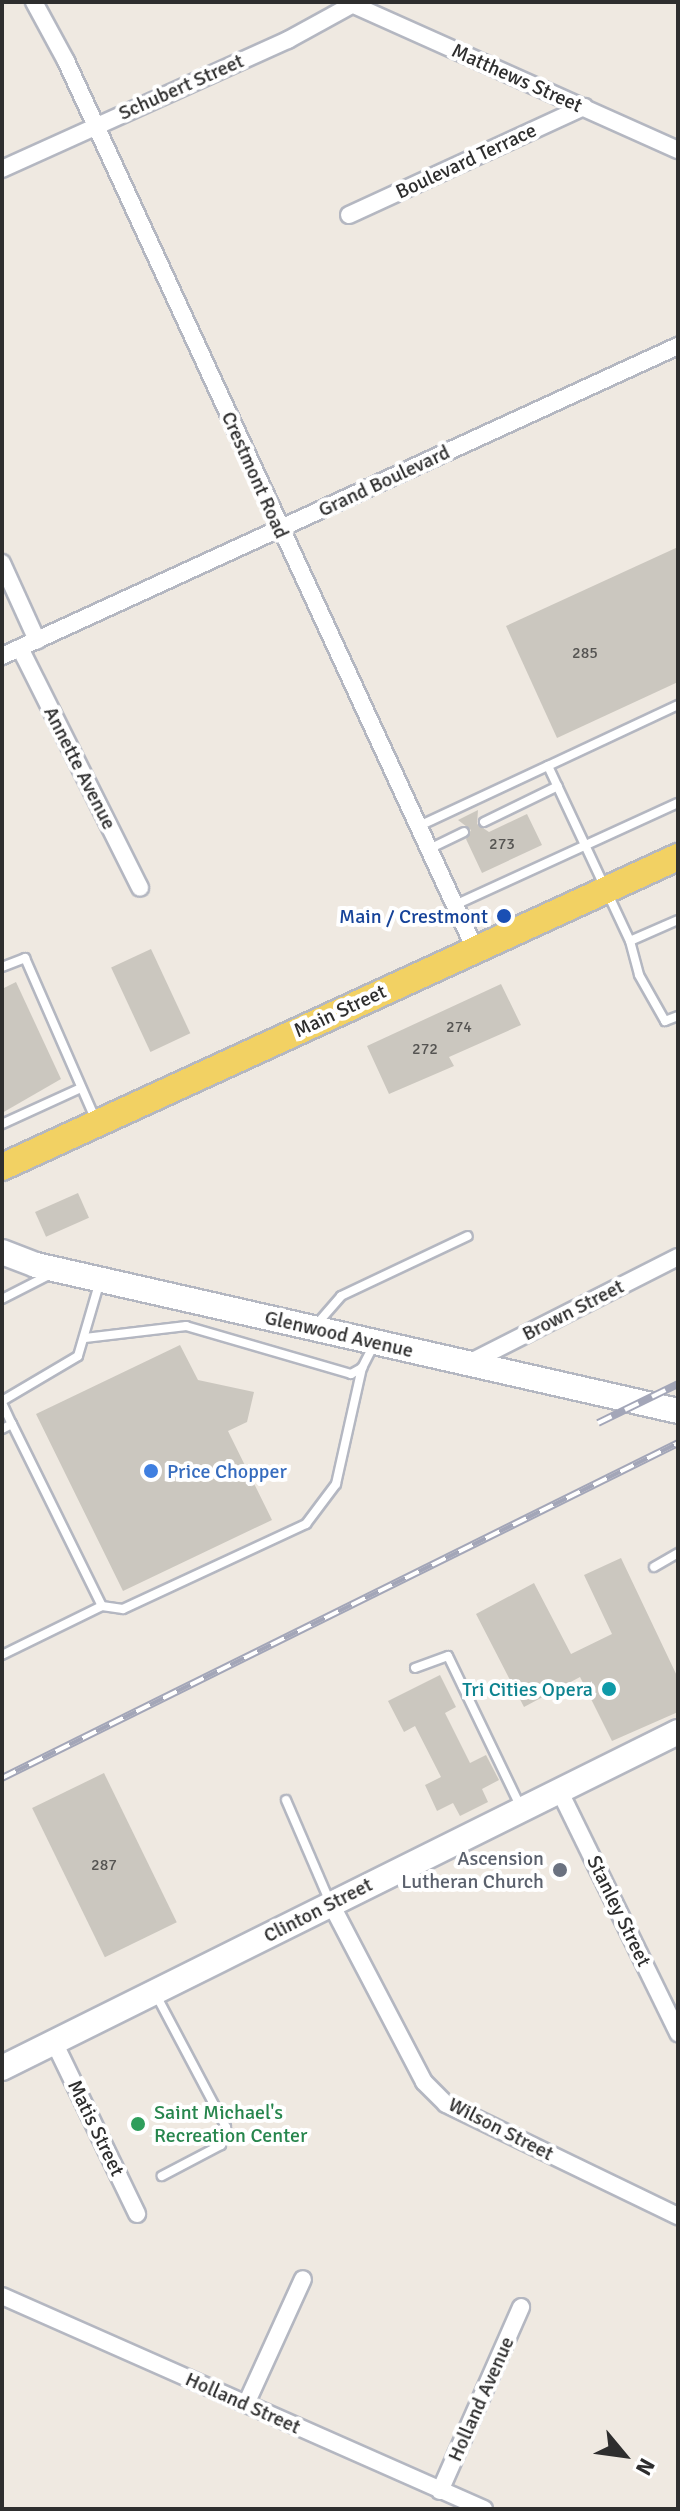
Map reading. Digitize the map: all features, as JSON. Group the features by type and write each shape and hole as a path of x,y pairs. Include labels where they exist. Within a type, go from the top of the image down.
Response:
{"main road":[{"name":"Main Street","path":"2,1167 678,857"}],"street":[{"name":"Crestmont Road","path":"34,2 95,125 278,529 475,949"},
{"name":"Schubert Street","path":"2,169 356,4"},
{"name":"Matthews Street","path":"356,4 678,150"},
{"name":"Boulevard Terrace","path":"349,215 584,107"},
{"name":"Grand Boulevard","path":"2,656 678,346"},
{"path":"2,563 37,640"},
{"name":"Annette Avenue","path":"20,648 140,888"},
{"name":"Glenwood Avenue","path":"2,1252 48,1268 678,1411"},
{"name":"Brown Street","path":"469,1363 678,1257"},
{"path":"2,1262 48,1268"},
{"name":"Clinton Street","path":"2,2068 678,1732"},
{"name":"Stanley Street","path":"559,1790 678,2033"},
{"name":"Wilson Street","path":"331,1904 424,2082 446,2104 678,2216"},
{"name":"Matis Street","path":"54,2042 137,2214"},
{"path":"246,2404 303,2279"},
{"name":"Holland Street","path":"2,2296 484,2509"},
{"name":"Holland Avenue","path":"440,2491 521,2307"}],"lane":[{"path":"416,828 678,705"},
{"path":"548,766 630,941 639,975 665,1021 678,1016"},
{"path":"484,822 558,786"},
{"path":"454,906 678,803"},
{"path":"427,850 464,832"},
{"path":"630,941 678,920"},
{"path":"2,967 25,958 97,1124"},
{"path":"2,1124 81,1088"},
{"path":"314,1328 341,1296 468,1236"},
{"path":"2,1299 48,1268"},
{"path":"101,1280 78,1356 2,1402 102,1606"},
{"path":"85,1338 186,1326 334,1371 351,1374 362,1368"},
{"path":"2,1655 102,1606 123,1609 306,1524 336,1484 362,1368 375,1342"},
{"path":"2,1429 12,1424"},
{"path":"654,1567 678,1553"},
{"path":"415,1668 448,1656 521,1809"},
{"path":"286,1800 331,1904"},
{"path":"154,1992 226,2127 221,2145 162,2176"}],"building":[{"path":"678,547 678,682 557,738 506,626"},
{"path":"478,810 477,824 489,832 527,814 542,845 482,873 466,839 471,830 458,820"},
{"path":"151,949 190,1033 150,1052 111,968"},
{"path":"16,982 61,1079 2,1113 2,989"},
{"path":"501,984 521,1025 449,1057 454,1066 389,1094 367,1046"},
{"path":"78,1193 89,1218 46,1237 35,1212"},
{"path":"180,1345 198,1380 254,1392 247,1422 228,1431 272,1520 123,1591 36,1414"},
{"path":"621,1558 678,1678 678,1712 612,1741 580,1677 524,1707 476,1614 534,1583 571,1654 612,1634 584,1575"},
{"path":"440,1675 456,1707 445,1713 470,1763 486,1755 499,1780 482,1789 488,1802 460,1816 453,1803 437,1811 425,1785 441,1777 415,1726 404,1732 388,1701"},
{"path":"104,1773 177,1922 105,1957 32,1808"}],"railway":[{"path":"598,1423 678,1384"},
{"path":"2,1778 678,1443"}],"place":[{"name":"Main / Crestmont","path":"504,916"},
{"name":"Price Chopper","path":"151,1471"},
{"name":"Tri Cities Opera","path":"609,1689"},
{"name":"Ascension Lutheran Church","path":"560,1870"},
{"name":"Saint Michael's Recreation Center","path":"138,2124"}]}
